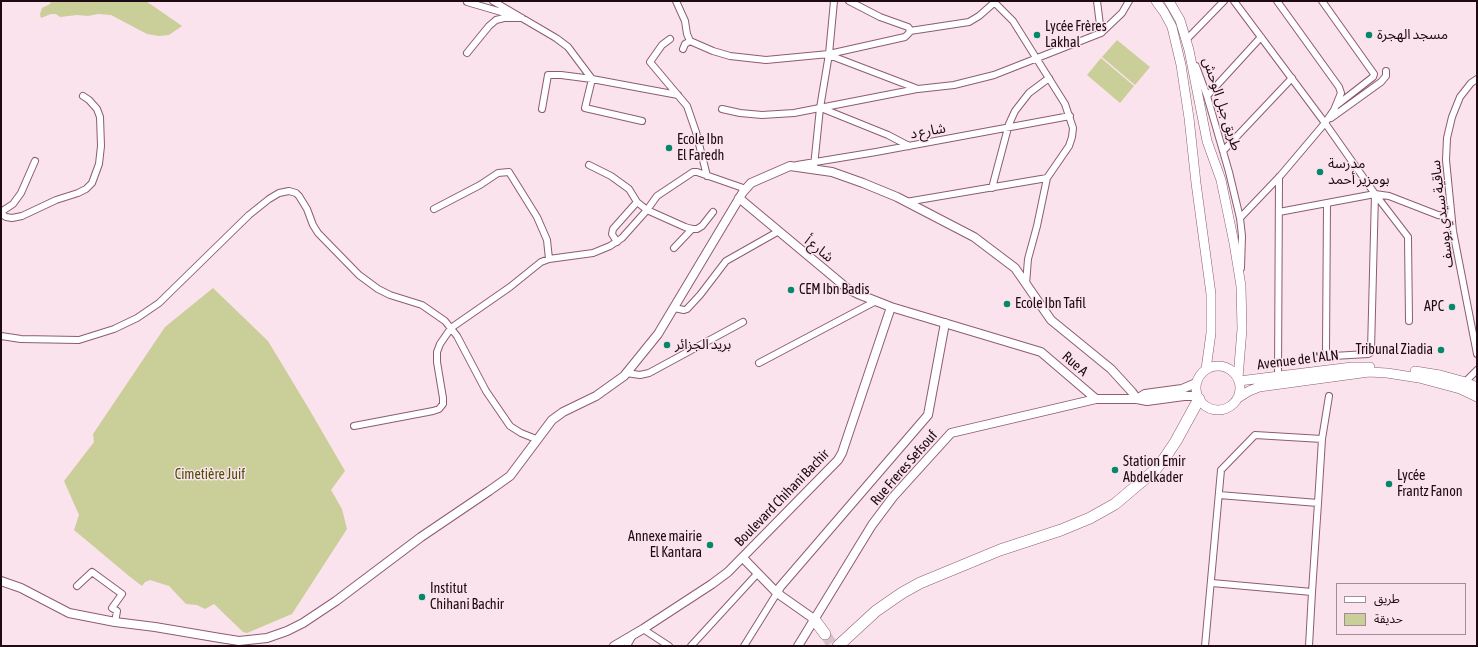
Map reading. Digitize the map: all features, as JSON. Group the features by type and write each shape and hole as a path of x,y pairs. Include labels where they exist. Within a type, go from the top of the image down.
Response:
{"highway":[{"path":"838,646 876,611 902,593 920,583 1000,550 1060,530 1090,518 1115,504 1159,465 1176,442 1198,398"},
{"path":"814,619 825,634"}],"main road":[{"name":"طريق جبل الوحش","path":"1156,1 1172,27 1181,65 1190,118 1196,183 1211,294 1211,333 1206,369"},
{"path":"1169,1 1174,5 1189,50"},
{"name":"طريق جبل الوحش","path":"1189,50 1207,140 1221,180 1228,211 1241,286 1242,329 1239,379"},
{"path":"1,580 21,588 69,613 115,622 239,641 267,638 287,631 303,623 336,601 421,537 489,492 510,476 536,439 552,420 563,412 609,388 626,373 658,334 710,245 746,189 751,183 790,166 814,165 863,183 906,202 974,237 1015,268 1051,320 1111,369 1137,399"},
{"name":"شارع أ","path":"739,198 848,289 891,307 945,323"},
{"name":"Boulevard Chihani Bachir","path":"614,646 634,635 728,572 838,460 842,453 891,307"},
{"path":"777,593 780,587 928,415 945,323"},
{"name":"Rue A","path":"945,323 1041,352 1096,400"},
{"path":"1238,398 1240,387 1239,379 1232,370 1224,366 1215,366 1206,369 1198,378 1196,383 1198,398 1202,403 1210,408 1219,410 1229,407 1238,398 1258,387 1369,372 1402,374 1462,386 1477,397"},
{"name":"Avenue de l'ALN","path":"1239,379 1278,377 1352,367 1385,367 1440,375 1462,386 1477,387"},
{"path":"1137,399 1145,394 1182,389 1196,383"},
{"path":"1096,400 1137,399 1147,401 1184,396 1198,398"},
{"name":"Rue Freres Sefsouf","path":"798,646 872,525 892,497 951,433 1096,400"},
{"path":"743,558 777,593 814,619"}],"street":[{"path":"493,1 556,38 568,47 592,79"},
{"path":"676,1 685,21 687,34 690,41 713,51 730,56 750,59 785,59 829,54 904,37 910,31 969,22 994,2 1013,21 1049,78 1065,104 1073,128 1069,146 1047,178 1037,226 1028,259 1026,284"},
{"path":"814,165 820,108 829,54 834,1"},
{"path":"849,1 880,16 908,27 910,31"},
{"path":"1097,1 1101,33"},
{"path":"722,109 740,113 762,115 794,113 918,89 954,85 987,77 1037,59 1077,41 1101,33 1122,13 1129,1"},
{"path":"1186,40 1224,1"},
{"path":"1234,1 1408,237 1410,321"},
{"path":"1240,218 1279,177 1325,123 1337,105 1341,93 1340,87 1277,1"},
{"path":"1322,1 1374,74 1372,78 1337,105"},
{"path":"467,2 522,18"},
{"path":"467,53 489,26 496,20 504,18 522,18"},
{"path":"1207,96 1261,37"},
{"path":"670,40 662,46 650,62 687,106 696,132 707,176"},
{"path":"683,49 685,44 690,41"},
{"name":"طريق جبل الوحش","path":"1189,50 1207,96 1240,218 1242,236 1241,286"},
{"path":"829,54 918,89"},
{"path":"1325,123 1381,82 1386,76 1386,71"},
{"path":"542,109 548,75 592,79 678,96"},
{"path":"992,188 1015,111 1029,93 1049,78"},
{"path":"1223,151 1292,78"},
{"path":"592,79 585,108 642,121"},
{"name":"ساقية سيدي يوسف","path":"1477,79 1460,97 1452,117 1447,138 1446,160 1451,217 1458,261 1477,354"},
{"path":"35,161 21,192 13,204 2,212 6,217 12,218 22,216 56,200 78,193 86,189 92,183 99,164 101,146 100,118 97,109 90,100 83,96"},
{"path":"820,108 888,135 910,146"},
{"name":"شارع د","path":"814,165 1070,116"},
{"path":"589,165 611,176 629,189 637,202 647,210 692,229 697,229 702,226 713,212"},
{"path":"434,209 480,185 498,173 509,172 537,217 546,240 549,259"},
{"path":"354,426 433,412 439,409 443,404 443,398 437,352 440,344 451,328 510,287 541,262 549,259 593,253 617,242 658,196 688,174 697,172 746,189"},
{"path":"1278,377 1279,177"},
{"path":"906,202 1047,178"},
{"path":"1,336 21,339 78,340 114,329 138,318 159,303 249,215 269,199 279,193 289,191 296,193 299,196 318,233 359,275 378,289 426,308 446,321 457,336 486,390 510,426 521,433 536,439"},
{"path":"1328,203 1326,350 1327,353 1333,356 1368,354 1371,350 1375,194"},
{"path":"1279,212 1375,194 1389,196 1438,215 1451,217"},
{"path":"617,242 612,234 614,229 637,202"},
{"path":"674,248 692,229"},
{"path":"674,308 684,310 687,309 700,295 726,261 778,231"},
{"path":"759,363 876,301"},
{"path":"626,373 640,375 649,373 743,322"},
{"path":"1350,355 1352,367"},
{"path":"1462,386 1477,370"},
{"path":"1309,646 1322,439 1329,396"},
{"path":"1206,646 1221,470 1255,435 1322,439"},
{"path":"1219,495 1318,503"},
{"path":"77,586 92,572 122,594 112,608 117,611 115,622"},
{"path":"691,646 757,574"},
{"path":"1212,583 1312,592"},
{"path":"744,646 777,593"},
{"path":"643,629 669,646"},
{"path":"627,646 634,635"}],"green space":[{"path":"51,1 146,1 182,26 169,35 159,36 147,34 111,15 98,14 88,16 77,15 60,17 56,14 51,14 41,18 40,14 42,8 50,4"},
{"path":"1117,40 1150,67 1135,85 1102,57"},
{"path":"1101,58 1134,86 1120,103 1087,75"},
{"name":"Cimetière Juif","path":"213,288 268,341 345,471 331,490 342,509 347,529 292,614 247,633 243,632 214,604 205,609 197,605 186,604 169,586 150,580 145,582 142,586 129,576 74,530 79,515 64,481 94,442 93,434 165,327"}],"tunnel":[{"path":"825,634 833,646"}],"place":[{"name":"Lycée Frères Lakhal","path":"1037,35"},
{"name":"مسجد الهجرة","path":"1369,35"},
{"name":"Ecole Ibn El Faredh","path":"669,148"},
{"name":"مدرسة بومزير أحمد","path":"1320,172"},
{"name":"CEM Ibn Badis","path":"791,290"},
{"name":"Ecole Ibn Tafil","path":"1007,304"},
{"name":"APC","path":"1452,307"},
{"name":"بريد الجزائر","path":"667,345"},
{"name":"Tribunal Ziadia","path":"1441,350"},
{"name":"Station Emir Abdelkader","path":"1115,470"},
{"name":"Lycée Frantz Fanon","path":"1389,484"},
{"name":"Annexe mairie El Kantara","path":"710,545"},
{"name":"Institut Chihani Bachir","path":"422,597"}]}
